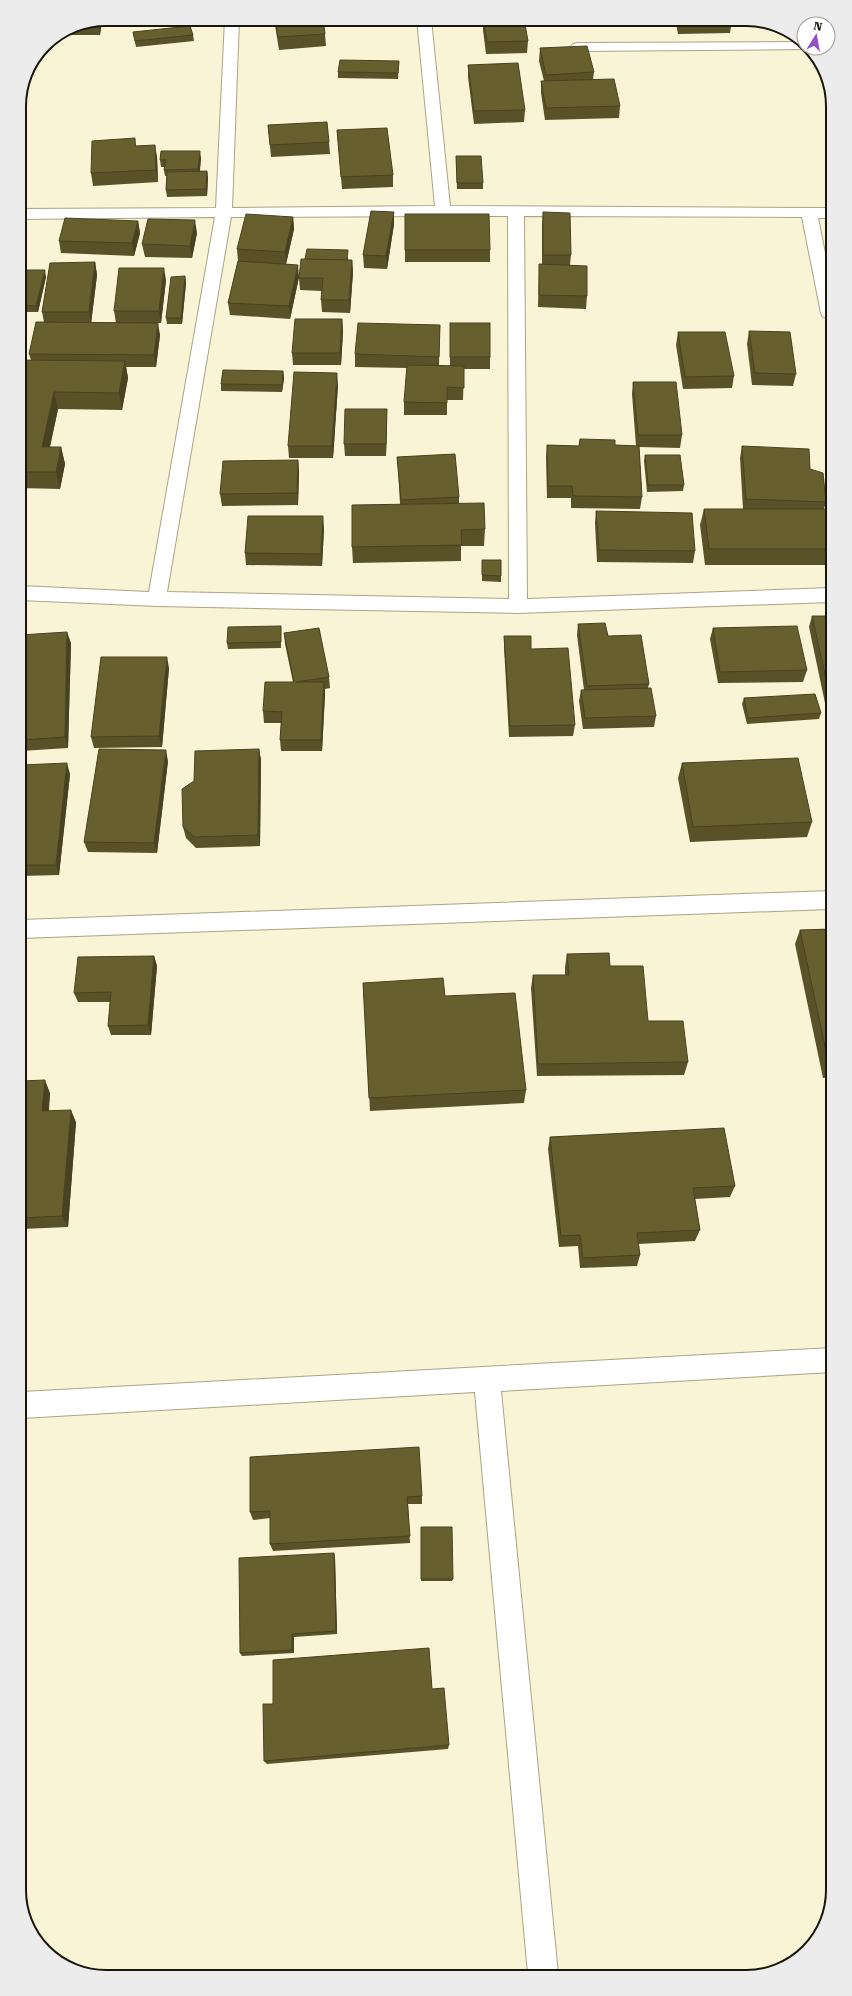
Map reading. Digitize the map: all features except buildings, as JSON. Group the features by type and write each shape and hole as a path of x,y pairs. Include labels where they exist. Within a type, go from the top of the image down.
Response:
{"street":[{"path":"156,599 224,211 232,26"},
{"path":"425,26 443,211"},
{"path":"578,47 796,46"},
{"path":"26,214 224,211 826,213"},
{"path":"516,212 518,606"},
{"path":"809,213 826,298"},
{"path":"26,593 156,599 518,606 826,595"},
{"path":"26,929 826,900"},
{"path":"26,1405 826,1360"},
{"path":"487,1380 543,1970"}]}
